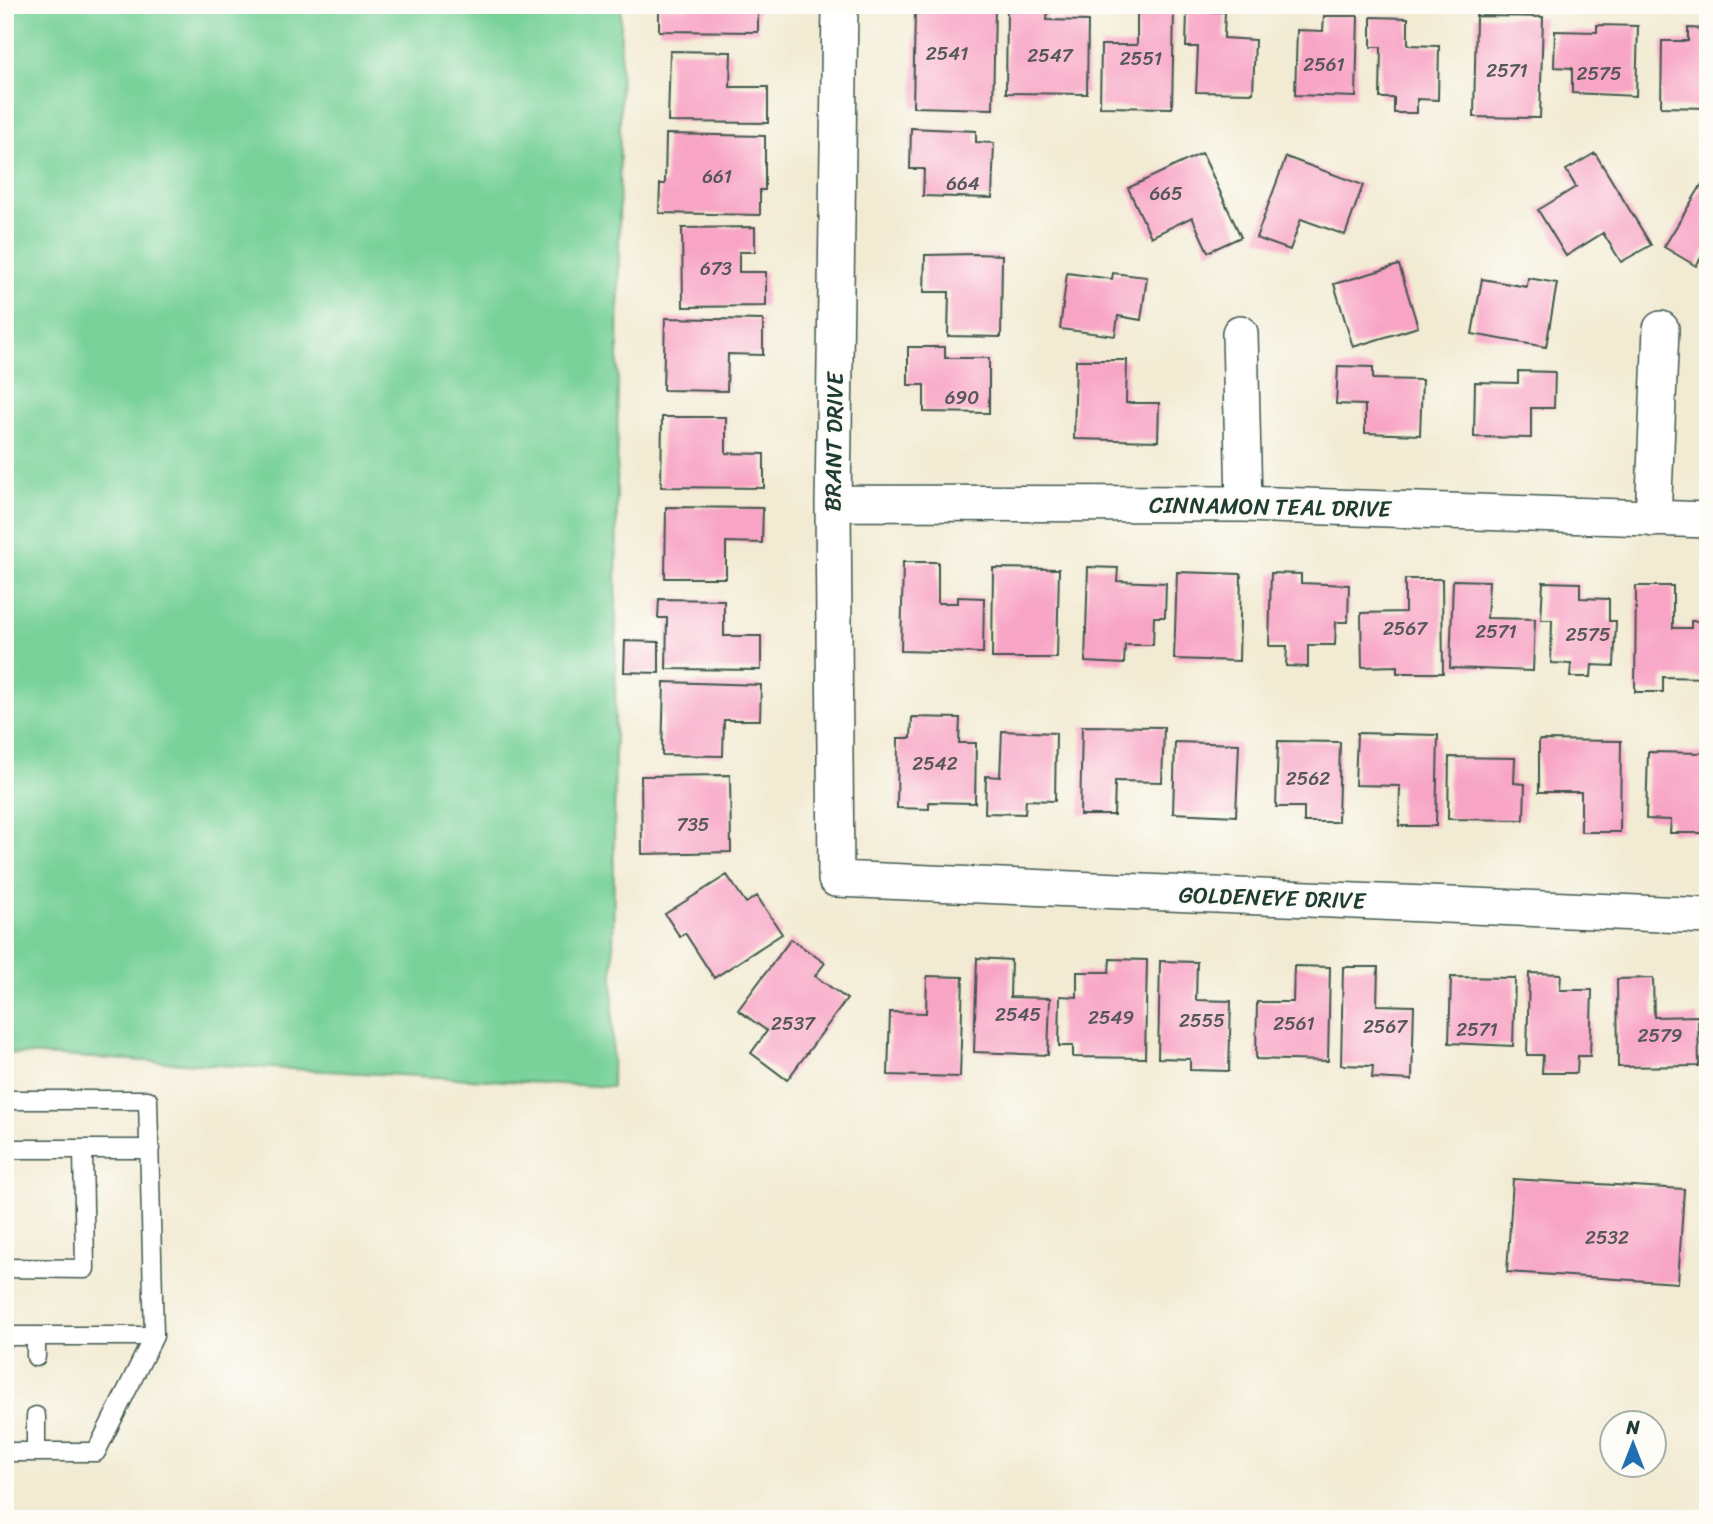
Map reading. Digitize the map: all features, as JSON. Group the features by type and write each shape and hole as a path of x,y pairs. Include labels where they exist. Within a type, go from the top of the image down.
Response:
{"street":[{"name":"BRANT DRIVE","path":"836,879 833,503 840,5"},
{"path":"1653,519 1661,329"},
{"path":"1240,333 1244,504"},
{"name":"CINNAMON TEAL DRIVE","path":"833,503 1244,504 1708,520"},
{"name":"GOLDENEYE DRIVE","path":"836,879 1708,916"}],"lane":[{"path":"5,1100 148,1100 155,1336 96,1452 5,1452"},
{"path":"5,1149 150,1149"},
{"path":"5,1268 85,1269 83,1149"},
{"path":"5,1336 155,1336"},
{"path":"36,1336 36,1357"},
{"path":"36,1416 36,1452"}],"green space":[{"path":"5,5 621,5 612,1087 5,1053"}],"building":[{"path":"691,5 758,7 758,32 659,31 659,7 691,8"},
{"path":"941,6 995,7 993,109 913,107 915,11 941,12"},
{"path":"1007,6 1048,6 1047,20 1088,21 1087,94 1006,93"},
{"path":"1137,9 1174,10 1172,108 1100,107 1101,45 1137,45"},
{"path":"1187,11 1225,12 1224,38 1255,40 1253,93 1196,92 1198,47 1186,47"},
{"path":"1324,16 1358,16 1356,97 1295,95 1297,30 1323,31"},
{"path":"1476,16 1543,17 1540,118 1474,117"},
{"path":"1371,17 1408,18 1408,45 1439,46 1438,100 1417,99 1417,113 1394,113 1394,98 1380,98 1381,47 1371,47"},
{"path":"1597,25 1638,26 1636,96 1572,93 1572,68 1554,67 1555,31 1597,32"},
{"path":"1688,28 1708,29 1708,108 1661,107 1662,41 1688,41"},
{"path":"670,51 731,52 730,87 768,87 768,123 668,122"},
{"path":"911,128 976,131 976,142 994,143 992,198 923,196 924,169 910,169"},
{"path":"666,134 765,136 765,190 760,190 760,215 659,213 660,184 665,184"},
{"path":"1202,153 1241,237 1208,252 1192,217 1151,237 1128,188"},
{"path":"1595,153 1651,245 1621,262 1603,233 1566,256 1538,210 1576,187 1566,170"},
{"path":"1286,157 1363,185 1345,235 1301,219 1290,250 1256,238"},
{"path":"1708,174 1708,246 1696,266 1664,247"},
{"path":"755,227 755,252 739,252 739,272 766,272 766,306 683,307 682,228"},
{"path":"925,255 1002,255 1001,337 948,336 949,292 924,292"},
{"path":"1399,265 1418,327 1353,347 1334,284"},
{"path":"1067,273 1112,279 1113,273 1147,277 1141,320 1118,316 1115,336 1060,329"},
{"path":"1528,278 1557,283 1546,347 1472,334 1482,279 1527,287"},
{"path":"665,318 763,320 763,355 728,354 727,391 663,390"},
{"path":"908,347 945,347 945,358 989,358 989,413 924,412 924,385 908,385"},
{"path":"1076,360 1127,360 1126,403 1159,403 1158,441 1074,439"},
{"path":"1338,366 1373,367 1373,379 1422,380 1420,435 1365,433 1365,405 1336,404"},
{"path":"1518,371 1555,372 1554,408 1531,408 1531,438 1474,437 1475,382 1518,383"},
{"path":"662,417 726,417 726,453 764,454 764,488 661,487"},
{"path":"666,507 763,508 762,543 726,542 726,578 665,578"},
{"path":"903,562 938,562 938,603 958,603 958,597 984,598 983,653 901,651"},
{"path":"1088,567 1118,568 1117,581 1166,583 1165,617 1154,617 1153,645 1125,645 1124,664 1085,662"},
{"path":"993,568 1059,569 1057,658 992,658"},
{"path":"1177,572 1241,574 1239,661 1174,659"},
{"path":"1271,573 1301,574 1301,583 1349,585 1348,622 1336,622 1335,645 1308,645 1308,667 1286,666 1287,646 1269,646"},
{"path":"1405,579 1442,579 1443,673 1397,673 1397,666 1362,667 1361,613 1405,612"},
{"path":"1453,580 1489,581 1487,618 1535,619 1533,671 1450,668"},
{"path":"1543,582 1580,583 1580,598 1609,599 1609,621 1616,621 1614,666 1592,665 1591,677 1570,677 1571,664 1551,663 1552,620 1541,620"},
{"path":"1636,586 1673,586 1673,628 1691,628 1691,621 1708,621 1708,678 1663,677 1663,692 1635,692"},
{"path":"659,599 724,600 724,636 761,636 761,670 666,669 667,618 658,618"},
{"path":"625,641 659,642 659,673 624,672"},
{"path":"664,682 761,685 760,720 724,720 723,756 662,755"},
{"path":"912,717 960,718 959,743 976,743 975,803 929,802 929,809 897,808 898,738 911,738"},
{"path":"1082,726 1164,727 1162,782 1115,781 1114,815 1080,815"},
{"path":"1002,731 1056,733 1055,801 1026,800 1025,814 985,813 986,776 1000,777"},
{"path":"1357,733 1438,735 1436,826 1399,826 1400,786 1355,785"},
{"path":"1539,740 1621,741 1620,832 1581,832 1581,792 1539,792"},
{"path":"1278,741 1340,742 1338,822 1304,822 1304,807 1276,807"},
{"path":"1175,742 1239,744 1236,816 1173,813"},
{"path":"1648,752 1706,753 1705,833 1670,833 1671,820 1646,819"},
{"path":"1449,757 1515,758 1514,783 1525,784 1524,820 1448,819"},
{"path":"730,775 731,852 642,854 641,776"},
{"path":"727,875 746,903 757,896 782,934 714,978 685,933 680,937 665,914"},
{"path":"791,939 825,963 815,976 847,999 787,1080 751,1053 767,1031 738,1010"},
{"path":"977,958 1011,960 1010,997 1050,998 1048,1055 974,1052"},
{"path":"1110,959 1147,960 1145,1058 1073,1057 1073,1046 1059,1046 1060,996 1077,997 1077,972 1109,972"},
{"path":"1160,961 1197,962 1196,1000 1231,1001 1229,1071 1190,1070 1190,1059 1158,1058"},
{"path":"1294,966 1330,967 1328,1061 1256,1059 1257,1002 1293,1002"},
{"path":"1343,967 1378,967 1377,1005 1414,1006 1412,1080 1372,1078 1373,1066 1341,1065"},
{"path":"1529,973 1561,974 1560,990 1592,990 1590,1056 1578,1056 1577,1073 1542,1073 1543,1055 1527,1055"},
{"path":"927,976 963,977 960,1077 888,1075 890,1012 926,1013"},
{"path":"1451,977 1515,978 1513,1046 1449,1043"},
{"path":"1653,978 1654,1017 1698,1016 1699,1066 1618,1067 1617,979"},
{"path":"1513,1179 1684,1189 1678,1283 1507,1272"}]}
